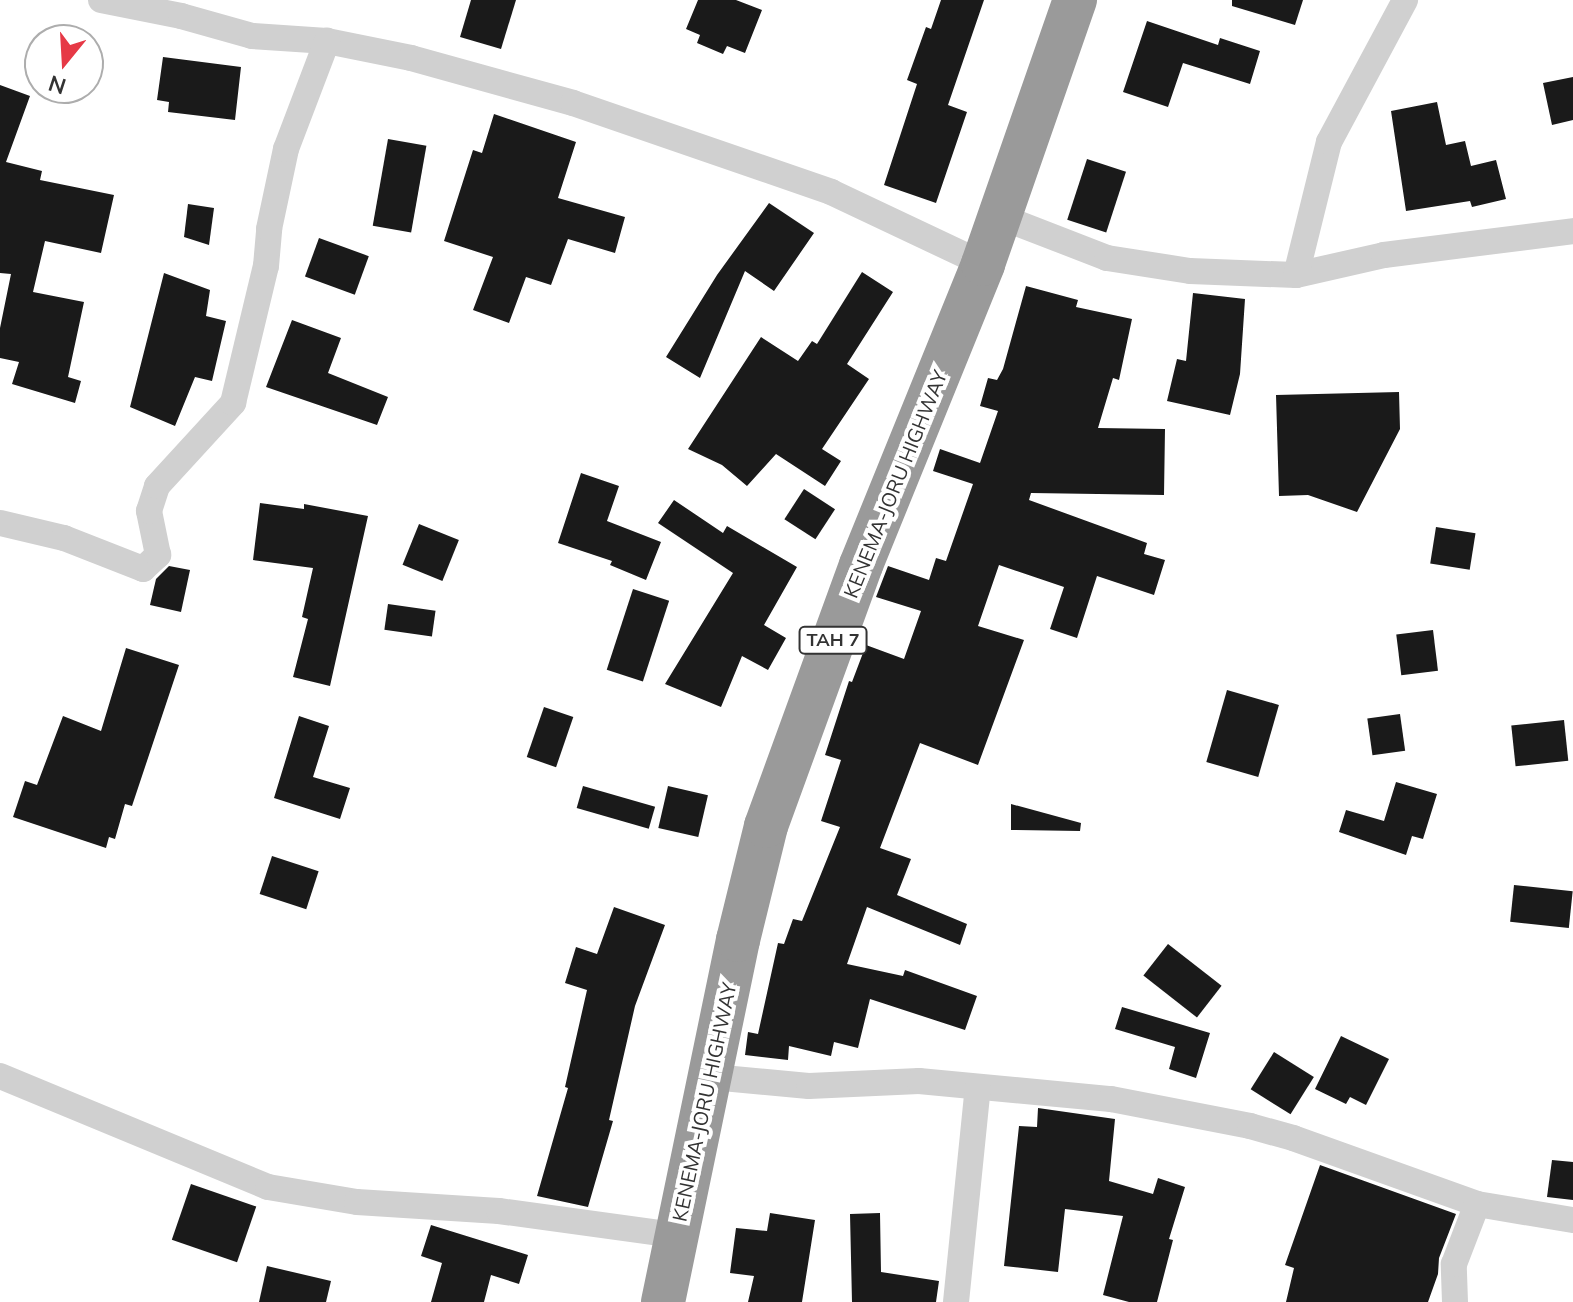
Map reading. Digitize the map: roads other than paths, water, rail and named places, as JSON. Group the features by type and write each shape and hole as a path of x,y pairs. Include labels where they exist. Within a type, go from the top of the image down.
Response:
{"highway":[{"name":"KENEMA-JORU HIGHWAY","path":"663,1302 738,940 766,826 861,565 1001,217 1075,0"}],"street":[{"path":"101,0 181,16 252,36 327,41 411,58 573,103 831,192 983,264"},
{"path":"1296,275 1329,142 1405,0"},
{"path":"0,523 64,538 143,569 158,555 149,511 157,486 233,403 266,266 269,229 286,149 327,41"},
{"path":"1001,217 1107,258 1190,271 1296,275 1384,255 1573,231"},
{"path":"0,1076 268,1187 357,1202 499,1211 675,1235"},
{"path":"712,1077 809,1086 919,1081 1111,1099 1250,1126 1305,1142 1477,1204 1573,1220"},
{"path":"956,1302 978,1087"},
{"path":"1455,1302 1454,1264 1477,1204"}]}
